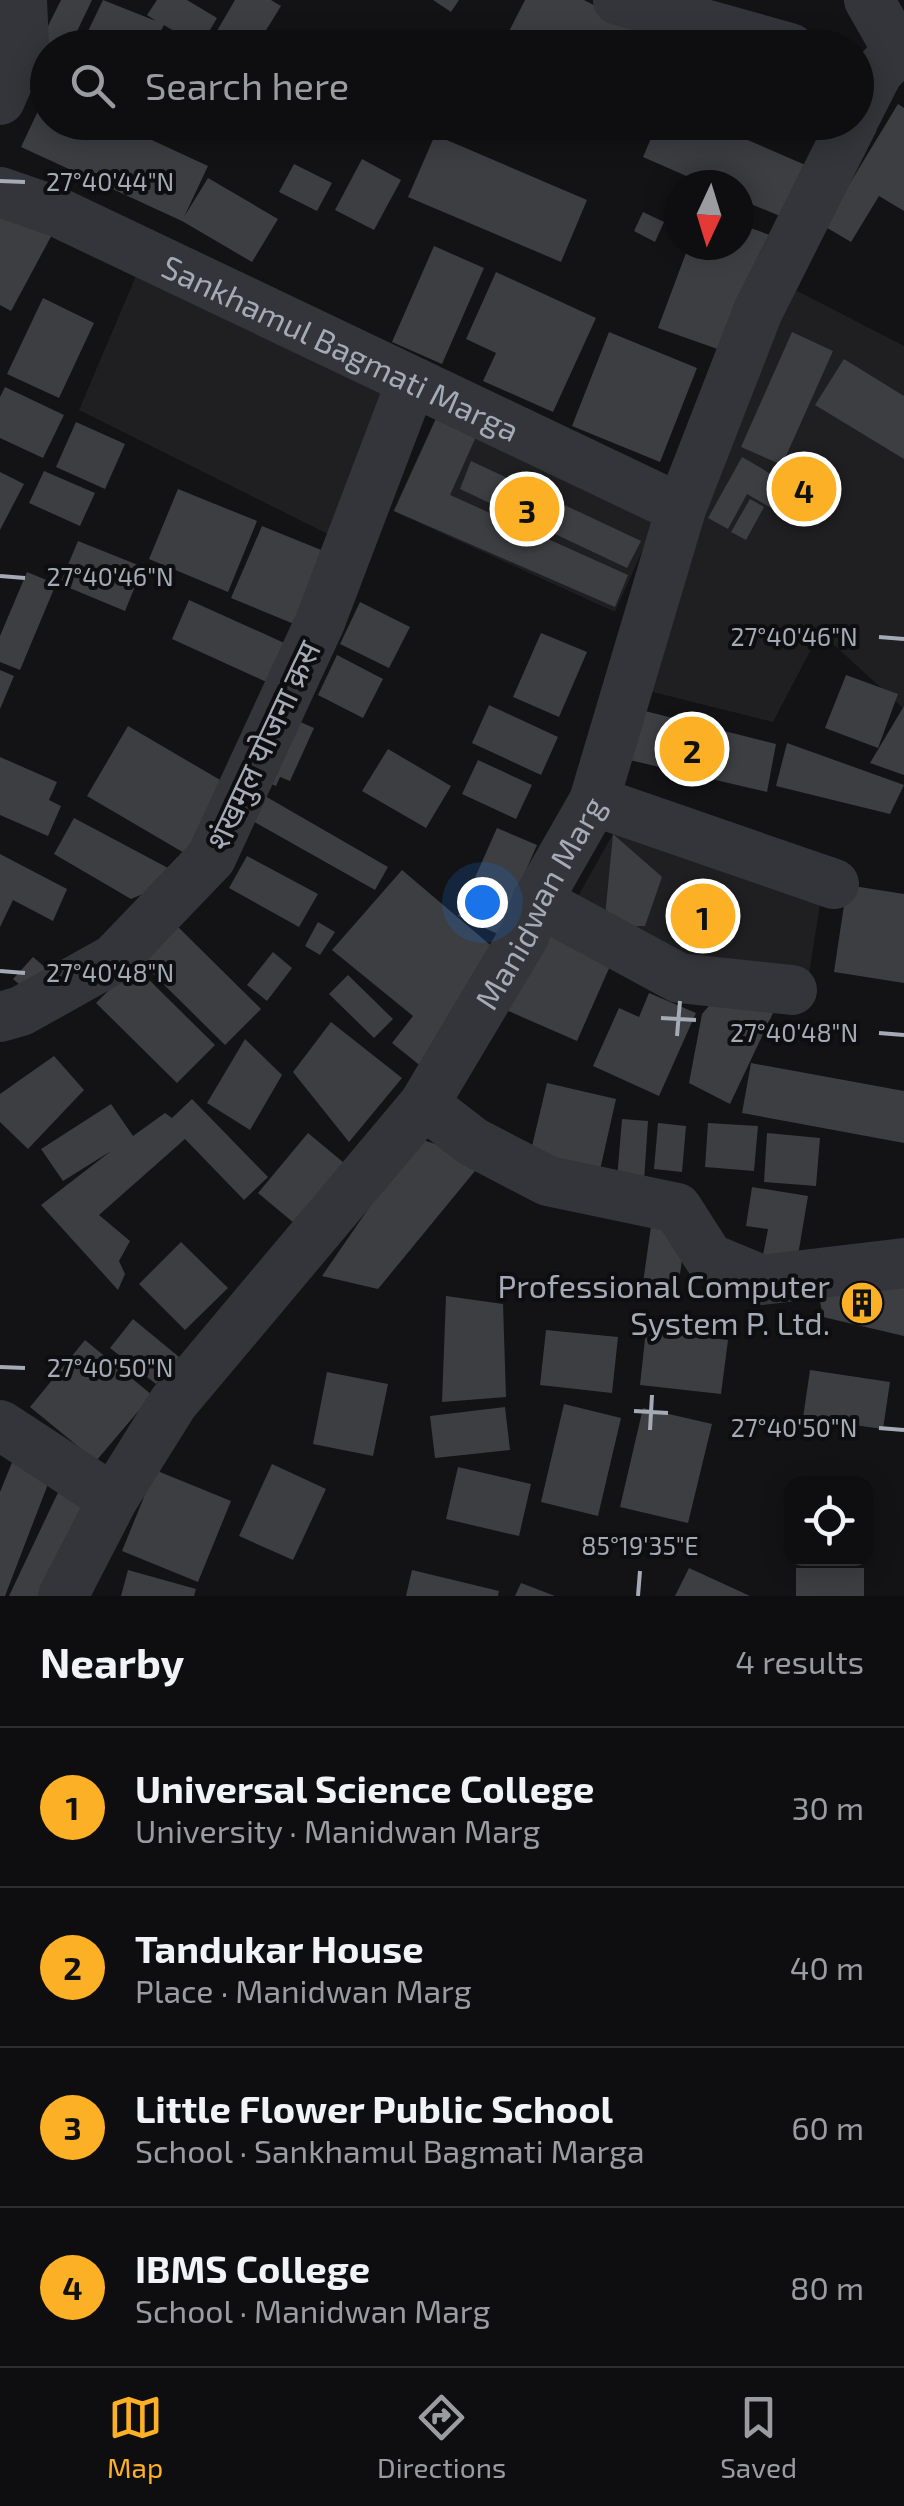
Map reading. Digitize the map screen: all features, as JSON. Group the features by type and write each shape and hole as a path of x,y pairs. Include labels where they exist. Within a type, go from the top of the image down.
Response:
{"street":[{"path":"0,100 24,45 22,0"},
{"path":"618,0 726,30"},
{"path":"870,0 874,30"},
{"path":"874,32 879,71"},
{"name":"Manidwan Marg","path":"63,1596 113,1499 173,1403 424,1104 524,936 536,901 594,801 681,510 758,311 844,140"},
{"name":"Sankhamul Bagmati Marga","path":"0,192 55,211 681,510"},
{"name":"शंखमुल योजना क्रस","path":"0,1018 22,1010 114,959 211,858 320,622 411,383"},
{"path":"594,801 834,884"},
{"path":"536,901 679,978 792,990"},
{"path":"424,1104 473,1142 548,1181 677,1208 709,1258 762,1280 904,1263"},
{"path":"0,1425 113,1499"}],"shaded area":[{"path":"138,271 400,401 328,534 79,410"},
{"path":"782,283 904,346 904,709 820,632 773,722 629,686"},
{"path":"441,407 662,507 615,612 393,511"},
{"path":"613,834 716,858 822,892 807,987 682,959 573,905"}],"building":[{"path":"61,0 92,0 78,30 46,30"},
{"path":"103,0 156,21 147,15 157,0 187,0 217,18 210,30 172,30 164,25 161,30 89,30"},
{"path":"235,0 271,0 281,6 266,30 218,30"},
{"path":"433,0 459,0 451,12"},
{"path":"525,0 584,0 635,26 633,30 510,30"},
{"path":"898,104 904,108 904,211 879,196 851,242 824,226"},
{"path":"30,128 30,140 152,140 208,166 184,217 208,178 278,219 252,262 182,221 21,147"},
{"path":"433,140 447,140 587,200 561,262 408,197"},
{"path":"650,140 748,140 810,167 787,219 754,205 754,170 673,170 643,157"},
{"path":"362,159 401,180 374,230 335,210"},
{"path":"294,164 332,183 317,211 279,192"},
{"path":"0,203 54,231 11,311 0,305"},
{"path":"643,212 664,222 655,242 634,231"},
{"path":"754,229 770,235 726,352 658,328 683,260 754,260"},
{"path":"434,246 484,268 442,364 392,342"},
{"path":"496,272 596,318 553,412 483,381 496,353 466,339"},
{"path":"43,298 94,323 59,398 7,374"},
{"path":"609,332 697,368 660,462 572,426"},
{"path":"792,332 833,351 782,465 741,447"},
{"path":"844,359 904,396 904,459 815,405"},
{"path":"5,387 64,415 43,458 0,438 0,397"},
{"path":"439,412 479,430 450,495 628,575 615,607 394,511"},
{"path":"76,422 125,444 105,489 56,467"},
{"path":"742,457 795,488 780,513 747,494 728,529 708,518"},
{"path":"471,461 641,541 627,568 460,489"},
{"path":"44,471 95,493 80,526 29,503"},
{"path":"0,472 24,484 0,530"},
{"path":"178,489 257,521 228,592 149,559"},
{"path":"750,499 764,507 746,540 731,532"},
{"path":"262,526 336,556 306,629 231,598"},
{"path":"78,541 143,567 125,611 60,584"},
{"path":"27,572 56,584 20,670 0,662 0,636"},
{"path":"189,600 291,646 273,685 172,639"},
{"path":"360,602 410,627 389,668 340,644"},
{"path":"541,633 587,652 559,717 513,697"},
{"path":"337,655 383,679 363,718 318,695"},
{"path":"0,670 14,676 0,709"},
{"path":"846,675 898,694 878,748 825,728"},
{"path":"489,705 558,737 541,775 472,743"},
{"path":"904,706 904,775 870,763"},
{"path":"629,707 776,744 767,792 608,755"},
{"path":"280,713 314,728 290,781 280,777 276,786 253,776"},
{"path":"128,726 227,784 186,854 87,796"},
{"path":"787,743 904,785 890,814 776,786"},
{"path":"388,749 451,786 426,828 362,791"},
{"path":"0,757 57,782 49,800 61,806 48,836 0,815"},
{"path":"478,760 532,785 516,819 462,794"},
{"path":"265,796 388,867 375,890 251,820"},
{"path":"74,818 168,868 157,888 131,899 54,854"},
{"path":"497,828 537,845 498,934 458,916"},
{"path":"613,834 662,877 645,926 604,927"},
{"path":"0,854 67,889 53,921 13,900 0,927"},
{"path":"247,856 318,894 299,927 229,888"},
{"path":"402,870 502,955 427,1071 392,1043 413,1016 332,950"},
{"path":"847,885 904,894 904,983 834,972"},
{"path":"547,918 618,948 577,1041 506,1010"},
{"path":"173,922 261,1009 225,1045 137,958"},
{"path":"318,922 335,932 320,955 305,946"},
{"path":"273,952 292,968 267,1001 247,985"},
{"path":"33,957 53,974 33,996 13,979"},
{"path":"134,965 215,1045 177,1083 96,1003"},
{"path":"348,975 393,1019 374,1038 329,994"},
{"path":"649,993 696,1013 659,1096 593,1066 619,1008 639,1017"},
{"path":"719,994 773,1013 730,1104 689,1083 702,1014"},
{"path":"331,1022 402,1078 349,1142 293,1072"},
{"path":"245,1039 282,1075 250,1130 207,1103"},
{"path":"54,1056 84,1090 28,1149 0,1122 0,1094"},
{"path":"751,1063 904,1091 904,1143 742,1113"},
{"path":"547,1083 616,1099 598,1179 528,1163"},
{"path":"192,1099 268,1177 244,1200 185,1139 99,1215 130,1241 119,1261 125,1274 118,1290 41,1205 111,1151 63,1181 41,1149 111,1104 133,1136 165,1113 172,1118"},
{"path":"622,1119 648,1121 644,1181 617,1179"},
{"path":"658,1123 686,1126 682,1172 654,1169"},
{"path":"708,1123 758,1126 754,1171 705,1167"},
{"path":"308,1133 350,1168 300,1228 258,1193"},
{"path":"767,1133 820,1138 816,1186 764,1182"},
{"path":"417,1138 484,1160 378,1289 322,1276"},
{"path":"752,1187 808,1196 797,1261 763,1255 768,1229 746,1226"},
{"path":"651,1226 686,1231 677,1296 642,1290"},
{"path":"181,1242 228,1288 185,1330 139,1284"},
{"name":"Professional Computer System P. Ltd.","path":"904,1280 904,1336 823,1317 818,1290"},
{"path":"446,1296 503,1304 506,1397 442,1402"},
{"path":"133,1319 179,1357 156,1384 110,1348"},
{"path":"546,1330 618,1337 612,1393 540,1385"},
{"path":"646,1330 728,1340 721,1394 640,1385"},
{"path":"85,1340 152,1395 96,1461 30,1407"},
{"path":"810,1370 890,1382 883,1429 803,1418"},
{"path":"327,1372 388,1384 373,1456 313,1444"},
{"path":"564,1404 621,1418 598,1516 541,1502"},
{"path":"505,1407 510,1450 435,1458 430,1416"},
{"path":"643,1408 712,1424 688,1523 620,1507"},
{"path":"13,1460 48,1484 5,1596 0,1596 0,1492"},
{"path":"272,1464 326,1489 293,1560 239,1536"},
{"path":"458,1467 531,1484 519,1536 446,1519"},
{"path":"155,1470 231,1501 198,1582 122,1551"},
{"path":"63,1482 91,1495 44,1596 9,1596"},
{"path":"689,1568 750,1596 675,1596"},
{"path":"796,1568 864,1568 864,1596 796,1596"},
{"path":"128,1570 196,1589 194,1596 121,1596"},
{"path":"412,1570 499,1591 498,1596 406,1596"},
{"path":"521,1583 555,1596 515,1596"}],"place":[{"name":"IBMS College","path":"804,489"},
{"name":"Little Flower Public School","path":"527,509"},
{"name":"Tandukar House","path":"692,749"},
{"name":"Universal Science College","path":"703,916"},
{"name":"Professional Computer System P. Ltd.","path":"862,1303"}]}
